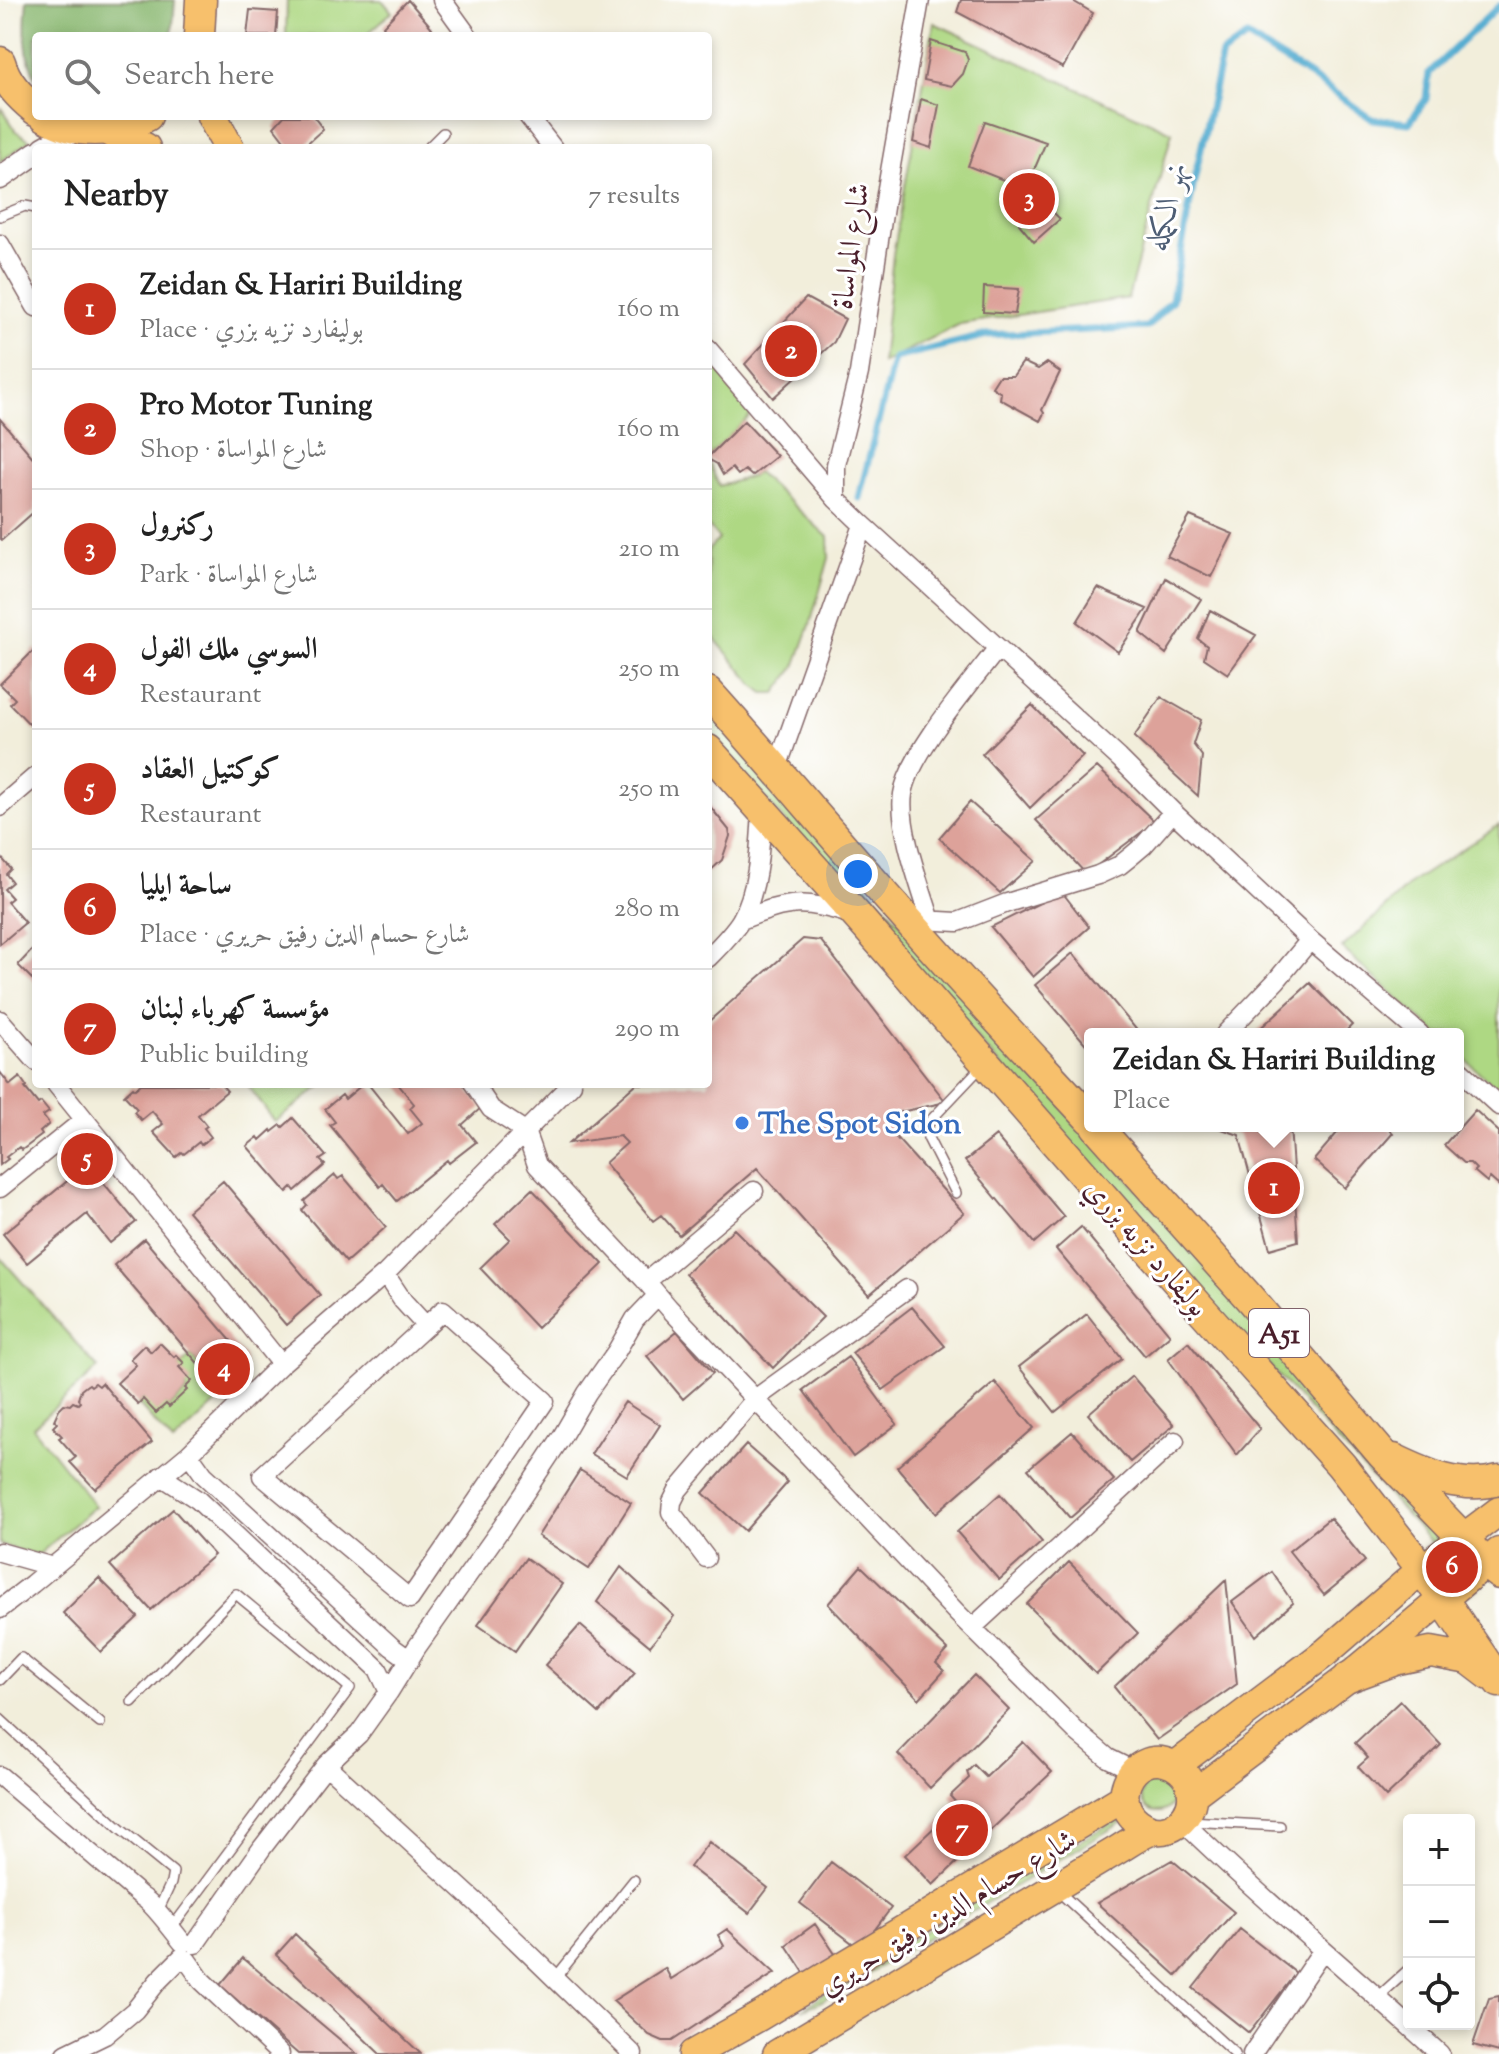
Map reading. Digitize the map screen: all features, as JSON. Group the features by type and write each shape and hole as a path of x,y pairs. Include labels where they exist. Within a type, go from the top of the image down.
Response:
{"highway":[{"path":"199,32 201,0"},
{"path":"0,62 4,76 32,107"},
{"path":"52,120 133,144"},
{"path":"90,129 126,125 138,120"},
{"path":"214,120 227,144"},
{"name":"بوليفارد نزيه بزري","path":"712,696 918,919 991,1014 1084,1111"},
{"name":"بوليفارد نزيه بزري","path":"712,754 1341,1465 1422,1569"},
{"name":"بوليفارد نزيه بزري","path":"1103,1132 1382,1454 1463,1538"},
{"path":"1382,1454 1445,1479 1471,1484 1499,1480"},
{"name":"A51","path":"1463,1538 1494,1563"},
{"name":"A51","path":"1422,1569 1499,1682"},
{"path":"1349,1677 1398,1659 1431,1652 1469,1659 1499,1682"}],"main road":[{"path":"1175,1766 1325,1653 1422,1569 1499,1511"},
{"path":"1192,1795 1349,1677 1442,1599 1494,1563"},
{"path":"1158,1761 1175,1766 1187,1778 1192,1795 1182,1821 1173,1827 1153,1830 1134,1821 1123,1798 1128,1779 1141,1766 1158,1761"},
{"name":"شارع حسام الدين رفيق حريري","path":"693,2054 1123,1798"},
{"name":"شارع حسام الدين رفيق حريري","path":"783,2050 1153,1830"},
{"path":"760,2016 783,2050"}],"street":[{"path":"442,0 465,32"},
{"name":"شارع المواساة","path":"836,499 836,465 859,373 920,0"},
{"path":"531,120 550,144"},
{"path":"54,144 90,129"},
{"path":"0,178 32,156"},
{"path":"0,244 32,300"},
{"path":"712,354 836,499 863,525 1109,749 1310,940 1413,1028"},
{"path":"777,768 863,525"},
{"path":"997,649 927,741 909,775 903,795 905,833 918,919 958,922 1007,903 1098,875 1130,857 1173,812"},
{"path":"0,807 32,779"},
{"path":"712,953 741,920 749,899 758,860 762,810"},
{"path":"741,920 771,908 806,903 857,916"},
{"path":"1231,1028 1310,940"},
{"path":"0,1020 32,1056"},
{"path":"1464,1074 1499,1106"},
{"path":"59,1088 281,1364"},
{"path":"477,1088 491,1109 525,1131 537,1165 876,1529 1076,1731 1108,1758 1134,1771"},
{"path":"0,1609 189,1454 281,1364 385,1274 568,1088"},
{"path":"0,1188 84,1120"},
{"path":"66,2054 105,2035 135,2010 326,1765 359,1734 561,1438 616,1352 652,1288 754,1191"},
{"path":"385,1274 403,1301 426,1326"},
{"path":"706,1558 671,1512 672,1502 685,1481 755,1399 907,1289"},
{"path":"443,1310 545,1401 410,1599 262,1476 426,1326 443,1310"},
{"path":"972,1628 1175,1441"},
{"path":"189,1454 204,1475 410,1660"},
{"path":"161,1476 198,1500 378,1669 389,1692"},
{"path":"0,1552 53,1567"},
{"path":"326,1765 556,1977 633,2054"},
{"path":"0,1776 151,1902 183,1947 202,1981 280,2054"},
{"path":"0,1789 139,1910 157,1913"},
{"path":"1182,1821 1322,1951 1440,2054"},
{"path":"1256,2052 1322,1951"}],"lane":[{"path":"432,144 443,133"},
{"path":"0,216 25,206 32,207"},
{"path":"956,1193 926,1129 930,1121 986,1063"},
{"path":"132,1702 236,1594 350,1688 183,1947"},
{"path":"0,1680 21,1658 100,1723"},
{"path":"0,1719 119,1828 173,1872 157,1913"},
{"path":"1182,1821 1280,1826"},
{"path":"556,1977 634,1880"},
{"path":"1055,1888 1235,2054"},
{"path":"1378,1997 1403,1974"}],"green space":[{"path":"27,0 175,0 172,32 32,32 32,68 25,21"},
{"path":"287,0 382,0 392,12 370,32 286,32"},
{"path":"934,23 1172,132 1128,298 960,324 882,363 893,255"},
{"path":"2,108 16,131 30,140 0,162 0,114"},
{"path":"712,360 754,412 712,453"},
{"path":"712,470 719,486 757,472 828,537 829,558 810,625 795,667 776,693 764,693 753,684 712,636 712,546 719,539 712,531"},
{"path":"712,711 1445,1535 1440,1545 1431,1542 1202,1293 712,739"},
{"path":"1499,825 1499,1090 1464,1058 1464,1028 1430,1028 1342,948 1412,882"},
{"path":"250,1088 319,1088 275,1122"},
{"path":"0,1257 98,1368 33,1427 95,1506 38,1555 0,1545"},
{"path":"191,1356 225,1395 173,1443 138,1404 143,1399 170,1407 187,1391 179,1367"},
{"path":"1158,1780 1170,1784 1174,1796 1170,1808 1158,1812 1146,1808 1142,1796 1146,1784"},
{"path":"1122,1817 1124,1821 802,2010 832,1987"}],"building":[{"path":"408,0 432,28 428,32 387,32 383,26"},
{"path":"961,0 1071,0 1093,13 1063,68 957,12"},
{"path":"250,10 278,12 276,32 247,32"},
{"path":"931,41 965,52 968,60 963,74 952,86 924,80"},
{"path":"921,99 939,105 931,148 913,142"},
{"path":"280,120 316,120 323,129 306,144 287,144 274,127"},
{"path":"985,121 1046,142 1026,189 968,166"},
{"path":"1044,203 1060,219 1034,242 1019,224"},
{"path":"984,287 1019,289 1015,314 983,312"},
{"path":"806,298 845,319 834,342 773,398 745,364"},
{"path":"1023,362 1038,369 1047,363 1060,372 1040,421 1000,399 1001,393 992,387 999,376 1013,376"},
{"path":"0,419 32,456 32,514 2,540"},
{"path":"744,421 777,456 752,476 745,470 738,475 732,468 723,475 712,461 712,453"},
{"path":"1190,516 1233,534 1211,577 1167,556"},
{"path":"1166,578 1201,599 1166,654 1140,633"},
{"path":"1098,588 1147,609 1118,652 1077,622"},
{"path":"1210,610 1256,635 1228,674 1204,658 1207,646 1198,639"},
{"path":"32,652 32,727 10,704 15,699 0,684"},
{"path":"1161,697 1201,720 1193,744 1202,756 1198,796 1134,737"},
{"path":"1032,705 1083,756 1030,808 982,754"},
{"path":"1097,767 1155,822 1086,874 1036,820"},
{"path":"970,802 1036,861 1000,893 939,838"},
{"path":"712,809 729,830 722,860 712,869"},
{"path":"0,856 11,869 6,874 12,882 4,889 12,898 7,902 25,923 0,944"},
{"path":"1062,892 1089,927 1033,977 991,927"},
{"name":"The Spot Sidon","path":"803,939 821,941 946,1102 887,1115 899,1130 891,1132 964,1213 869,1295 757,1168 679,1235 661,1215 653,1221 605,1163 627,1143 620,1136 569,1143 631,1088 712,1088 712,1019"},
{"path":"32,950 32,979 18,965"},
{"path":"1073,953 1135,1028 1084,1028 1084,1042 1035,985"},
{"path":"1310,983 1352,1025 1349,1028 1261,1028"},
{"path":"0,1072 10,1085 20,1077 38,1104 41,1102 49,1112 43,1116 49,1124 40,1132 42,1135 22,1150 19,1147 0,1165"},
{"path":"224,1088 227,1091 198,1115 211,1137 176,1157 153,1132 163,1124 152,1111 141,1120 134,1112 137,1109 124,1095 135,1089"},
{"path":"358,1088 371,1088 408,1134 422,1123 410,1108 414,1104 401,1088 466,1088 482,1107 462,1125 476,1142 449,1163 447,1160 397,1201 383,1184 380,1187 330,1125 335,1122 325,1109 342,1095 345,1099"},
{"path":"1475,1110 1499,1132 1499,1186 1490,1178 1487,1182 1470,1163 1464,1163 1444,1145 1456,1132 1464,1132 1464,1122"},
{"path":"293,1118 326,1156 320,1160 325,1165 295,1191 292,1187 287,1192 247,1146 271,1130 281,1125 283,1127"},
{"path":"1230,1132 1290,1132 1298,1241 1270,1249 1239,1135"},
{"path":"1338,1132 1393,1133 1345,1188 1314,1160"},
{"path":"996,1136 1064,1217 1034,1243 965,1161"},
{"path":"88,1164 136,1222 110,1243 87,1214 27,1263 3,1234"},
{"path":"335,1175 338,1179 343,1176 386,1227 346,1262 302,1210 307,1205 304,1201"},
{"path":"223,1181 320,1295 286,1325 188,1211"},
{"path":"532,1189 603,1264 537,1328 480,1268 510,1239 495,1224"},
{"path":"1081,1227 1170,1335 1145,1356 1056,1249"},
{"path":"734,1229 823,1317 773,1368 685,1274"},
{"path":"144,1239 245,1357 246,1363 238,1382 225,1395 114,1265"},
{"path":"912,1307 945,1346 883,1390 852,1353"},
{"path":"1087,1314 1122,1359 1055,1412 1019,1367"},
{"path":"677,1331 713,1373 683,1399 647,1356"},
{"path":"1188,1342 1260,1429 1237,1455 1168,1359"},
{"path":"160,1343 184,1363 179,1367 192,1381 169,1407 166,1404 156,1413 143,1399 138,1404 117,1383 136,1365 130,1359 144,1345 151,1352"},
{"path":"848,1357 897,1424 853,1457 803,1390"},
{"path":"1132,1376 1174,1425 1130,1462 1088,1414"},
{"path":"995,1382 1034,1428 936,1513 897,1467"},
{"path":"95,1383 99,1386 102,1383 152,1442 95,1489 70,1462 76,1457 53,1427 57,1423 54,1420 59,1409 64,1404 78,1404 81,1390"},
{"path":"625,1402 660,1425 627,1476 591,1454"},
{"path":"1072,1432 1114,1480 1070,1518 1028,1469"},
{"path":"746,1445 788,1482 745,1531 703,1493"},
{"path":"580,1470 631,1503 589,1569 538,1536"},
{"path":"1000,1494 1042,1542 999,1580 957,1532"},
{"path":"173,1509 214,1555 151,1610 110,1565"},
{"path":"1330,1518 1365,1561 1324,1595 1289,1551"},
{"path":"526,1558 562,1584 515,1651 478,1625"},
{"path":"1069,1562 1138,1633 1096,1674 1027,1604"},
{"path":"861,1566 948,1650 936,1663 944,1671 919,1699 828,1604"},
{"path":"621,1567 674,1616 650,1646 597,1602"},
{"path":"1272,1572 1293,1603 1256,1636 1232,1602"},
{"path":"99,1578 138,1617 101,1652 63,1613"},
{"path":"1226,1580 1237,1684 1157,1740 1114,1687"},
{"path":"580,1625 635,1673 599,1713 545,1665"},
{"path":"974,1675 1009,1710 930,1788 898,1754"},
{"path":"1400,1701 1441,1745 1386,1797 1358,1767 1368,1758 1355,1743"},
{"path":"1023,1742 1052,1772 933,1885 905,1855 958,1805 950,1796 969,1778 967,1772 974,1765 986,1777"},
{"path":"709,1842 768,1888 749,1913 690,1867"},
{"path":"1172,1860 1234,1912 1177,1976 1097,1903"},
{"path":"831,1862 891,1908 860,1949 800,1903"},
{"path":"815,1924 837,1957 807,1977 786,1945"},
{"path":"727,1929 775,1973 672,2041 649,2035 613,2001 665,1968 671,1979 724,1946 718,1935"},
{"path":"1240,1929 1296,1973 1249,2033 1193,1988"},
{"path":"295,1934 421,2054 380,2054 276,1955"},
{"path":"243,1958 357,2054 298,2054 220,1985"},
{"path":"1499,1996 1499,2052 1473,2045 1489,1998"}],"waterway":[{"name":"نهر الكمله","path":"859,498 894,358 987,335 1147,327 1172,300 1222,54 1247,37 1372,119 1409,123 1426,99 1429,73 1499,6"}],"place":[{"name":"ركنرول","path":"1029,199"},
{"name":"Pro Motor Tuning","path":"791,351"},
{"name":"The Spot Sidon","path":"742,1123"},
{"name":"كوكتيل العقاد","path":"87,1159"},
{"name":"Zeidan & Hariri Building","path":"1274,1188"},
{"name":"السوسي ملك الفول","path":"224,1369"},
{"name":"ساحة ايليا","path":"1452,1567"},
{"name":"مؤسسة كهرباء لبنان","path":"962,1830"}]}
